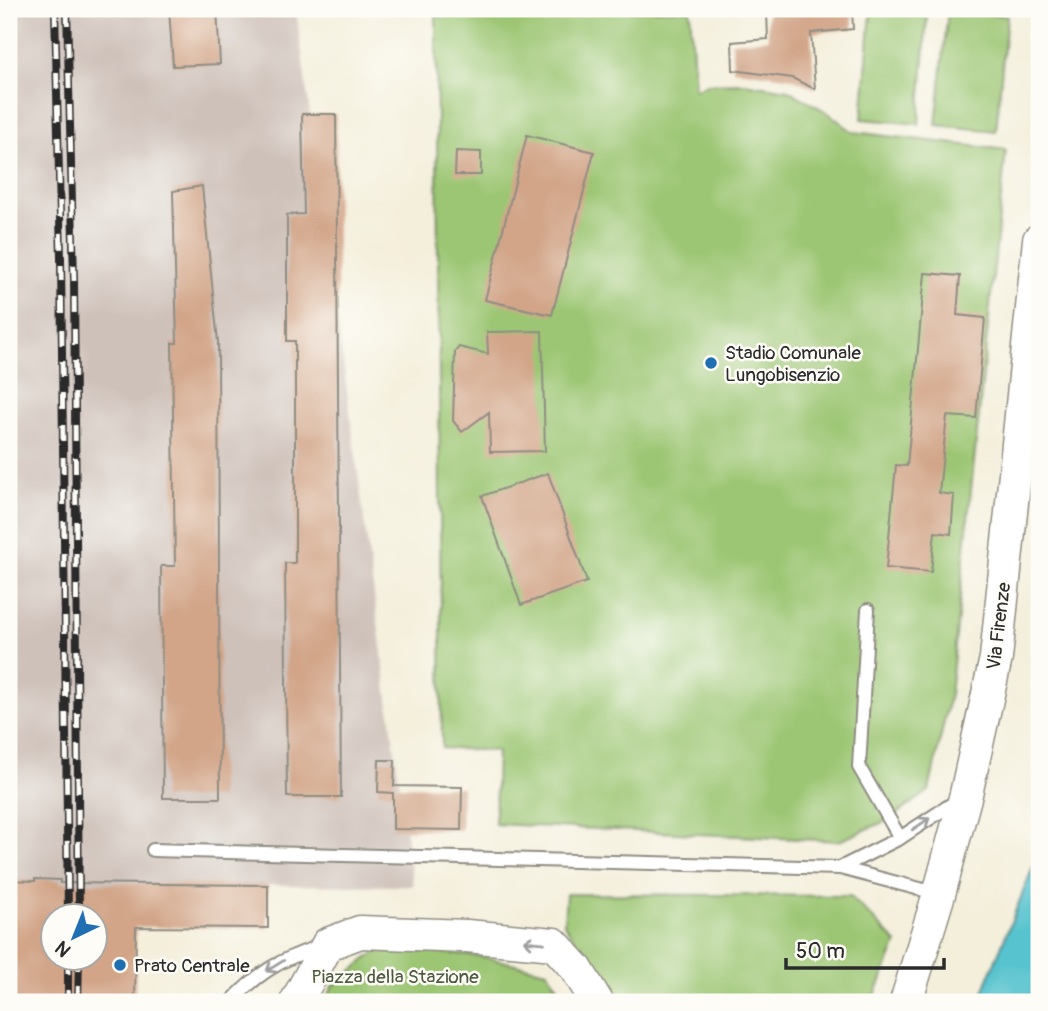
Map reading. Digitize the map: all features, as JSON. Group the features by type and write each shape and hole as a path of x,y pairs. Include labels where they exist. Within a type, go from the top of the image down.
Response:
{"street":[{"name":"Via Firenze","path":"906,1002 966,794 996,658 1039,240"},
{"path":"296,1002 328,944 360,932 467,936 554,944 576,968 597,1002"}],"lane":[{"path":"868,610 859,767 900,838"},
{"path":"840,868 900,838 966,794"},
{"path":"153,850 840,868 939,894"},
{"path":"231,1002 250,981 289,957 328,944"}],"shaded area":[{"path":"9,9 296,9 413,886 268,885 136,927 135,1002 9,1002"}],"green space":[{"name":"Stadio Comunale Lungobisenzio","path":"690,9 695,90 707,84 744,83 788,90 827,112 853,132 1006,150 950,694 929,791 888,820 839,841 495,824 497,751 442,748 436,16"},
{"path":"948,10 1007,16 996,131 936,125"},
{"path":"871,12 927,17 919,124 862,119"},
{"path":"566,894 850,896 897,943 872,1002 616,1002 564,924"},
{"name":"Piazza della Stazione","path":"380,948 479,956 547,971 568,1002 326,1002 332,987"}],"water":[{"path":"1039,852 1039,1002 979,1002"}],"building":[{"path":"169,9 217,9 220,64 173,66"},
{"path":"852,9 853,29 811,33 815,89 792,78 733,70 732,42 768,39 767,12"},
{"path":"302,114 336,114 341,797 287,797 285,563 295,563 295,341 287,341 287,215 304,214"},
{"path":"527,135 594,152 552,315 485,300"},
{"path":"456,151 481,152 481,175 455,175"},
{"path":"202,186 218,342 220,798 163,798 161,566 175,566 172,343 177,343 173,191"},
{"path":"925,273 960,276 957,315 985,318 976,418 947,416 939,493 954,495 951,534 935,532 931,572 886,568 896,465 907,466"},
{"path":"542,331 545,451 490,452 489,412 462,432 453,421 455,352 459,347 488,354 487,332"},
{"path":"548,473 587,582 521,605 482,496"},
{"path":"379,760 395,760 394,786 462,787 461,830 393,829 393,793 378,792"},
{"path":"9,880 268,885 268,928 136,927 135,1002 9,1002"}],"railway":[{"path":"55,9 61,258 68,902"},
{"path":"67,9 74,279 79,902"},
{"path":"68,972 68,1002"},
{"path":"78,1002 79,972"}],"place":[{"name":"Stadio Comunale Lungobisenzio","path":"711,363"},
{"name":"Prato Centrale","path":"120,965"}]}
